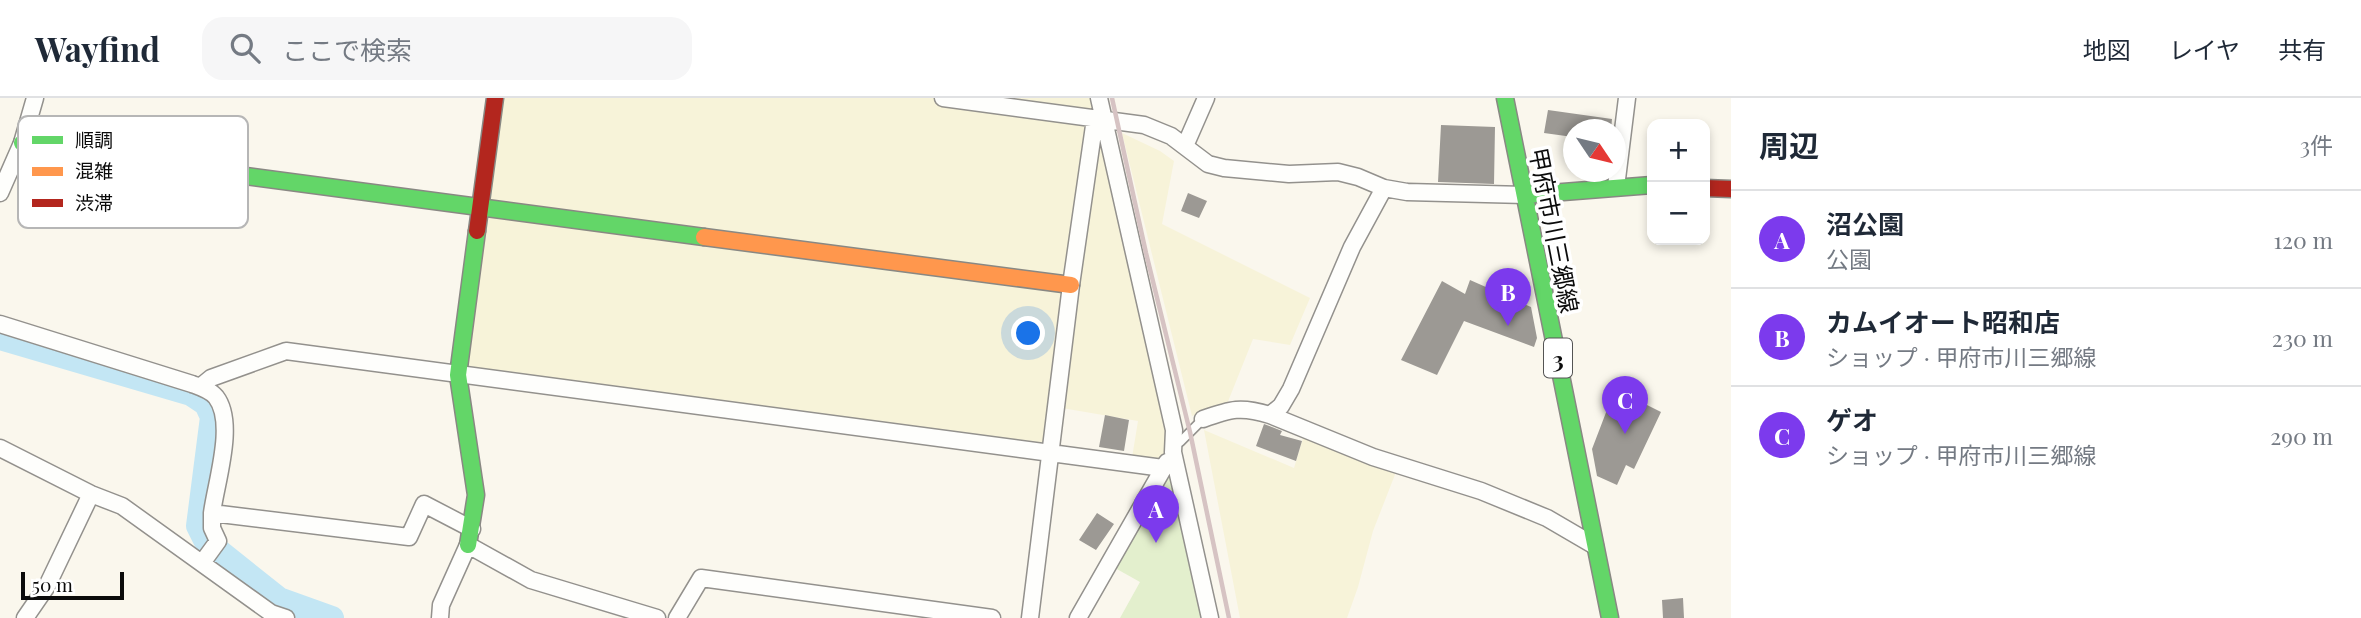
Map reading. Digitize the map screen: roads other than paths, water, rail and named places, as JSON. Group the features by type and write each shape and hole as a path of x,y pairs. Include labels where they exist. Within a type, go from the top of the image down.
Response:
{"street":[{"path":"29,116 34,98"},
{"path":"440,618 441,606 470,537 476,495 458,375 495,98"},
{"path":"943,98 1144,125 1171,136 1208,164 1289,174 1338,172 1359,177 1384,188 1407,192 1525,195 1647,186"},
{"path":"1098,98 1099,119 1174,430 1210,618"},
{"path":"1185,146 1206,98"},
{"name":"甲府市川三郷線","path":"1505,98 1610,618"},
{"path":"1616,187 1627,98"},
{"path":"1030,618 1071,285 1099,119"},
{"path":"0,193 18,152"},
{"path":"248,176 1071,285"},
{"path":"1270,415 1281,406 1292,389 1352,247 1384,188"},
{"path":"1710,188 1731,190"},
{"path":"0,324 200,387 210,391 217,399 225,420 212,513 212,528 218,541 202,563"},
{"path":"200,387 211,378 286,351 1163,468"},
{"path":"1203,419 1232,408 1270,415 1373,457 1481,491 1547,518 1595,546"},
{"path":"1078,618 1177,447"},
{"path":"0,448 91,494 122,506 271,613 286,618"},
{"path":"25,618 47,586 91,494"},
{"path":"212,513 409,537 424,504 531,580 657,618"},
{"path":"677,618 701,578 992,618"}],"lane":[{"path":"1177,447 1203,419"}],"waterway":[{"path":"0,338 191,394 206,404 212,417 198,526 205,540 279,599 332,618"}],"railway":[{"path":"1112,98 1146,253 1190,432 1229,618"}],"place":[{"name":"カムイオート昭和店","path":"1508,326"},
{"name":"ゲオ","path":"1625,434"},
{"name":"沼公園","path":"1156,543"}]}
